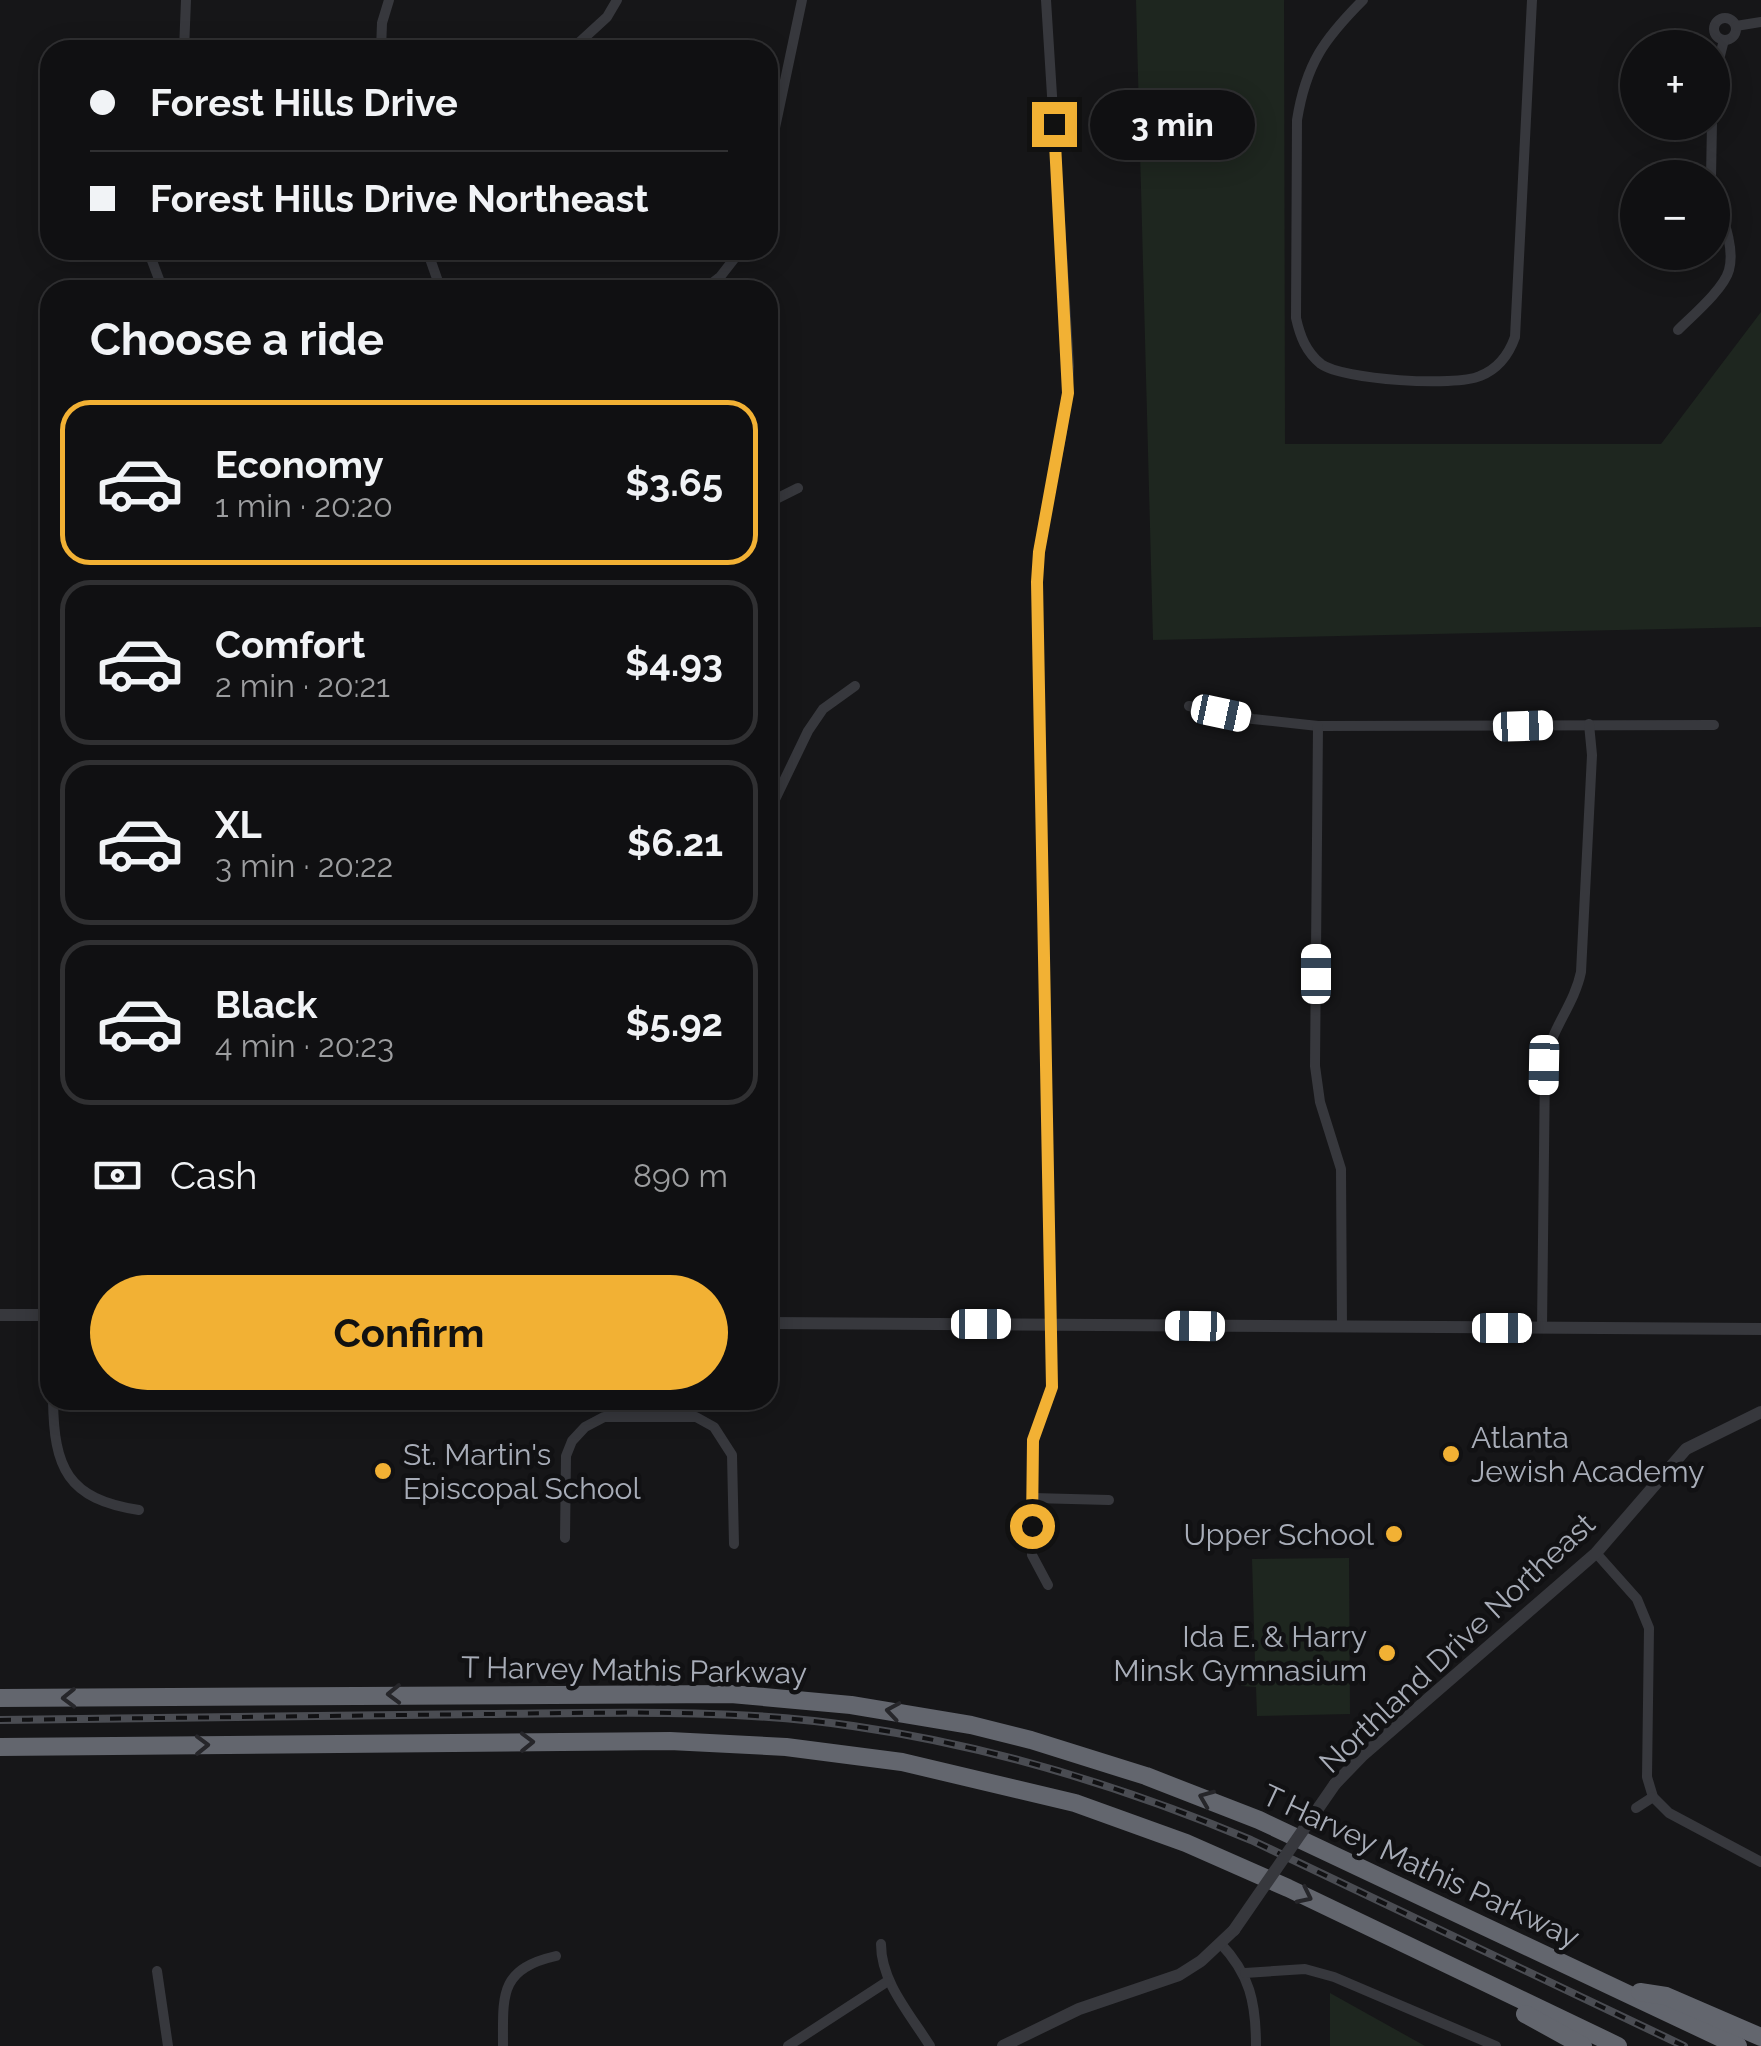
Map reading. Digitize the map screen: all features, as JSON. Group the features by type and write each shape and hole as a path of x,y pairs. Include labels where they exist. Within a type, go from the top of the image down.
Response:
{"highway":[{"name":"T Harvey Mathis Parkway","path":"0,1698 672,1692 790,1698 912,1714 1031,1740 1206,1798 1738,2046"},
{"path":"0,1747 728,1743 845,1753 960,1773 1075,1803 1186,1843 1618,2046"},
{"path":"1344,1915 1583,2046"},
{"path":"1618,1988 1666,1996 1761,2037"}],"street":[{"path":"184,40 186,0"},
{"path":"381,40 389,0"},
{"path":"582,40 608,17 617,0"},
{"path":"778,114 802,0"},
{"path":"1046,0 1069,366 1066,408 1037,582 1052,1387 1033,1440 1032,1555 1048,1585"},
{"path":"1363,0 1322,45 1301,92 1297,120 1299,334 1318,362 1343,375 1455,381 1480,377 1492,370 1504,359 1515,336 1532,0"},
{"path":"1716,30 1716,23 1727,18 1736,26"},
{"path":"1736,26 1761,22"},
{"path":"1730,38 1736,26"},
{"path":"715,280 733,260"},
{"path":"1678,330 1729,270"},
{"path":"778,498 798,488"},
{"path":"778,794 823,710 856,686"},
{"path":"1189,706 1254,720 1318,726 1714,725"},
{"path":"1542,1328 1544,1065 1550,1040 1574,998 1581,972 1592,755 1590,724"},
{"path":"1318,726 1315,1066 1320,1102 1342,1169 1342,1327"},
{"path":"0,1315 40,1316"},
{"path":"778,1323 1761,1329"},
{"path":"54,1410 56,1451 74,1484 102,1502 140,1510"},
{"path":"664,1410 664,1416"},
{"name":"Northland Drive Northeast","path":"1003,2046 1079,2009 1180,1975 1220,1942 1234,1930 1336,1784 1362,1756 1596,1553 1686,1449 1761,1412"},
{"path":"566,1538 566,1456 572,1441 586,1427 604,1417 696,1417 714,1427 724,1440 735,1470 734,1544"},
{"path":"1033,1498 1109,1500"},
{"path":"1596,1553 1637,1599 1649,1628 1647,1777 1653,1797 1669,1813 1761,1862"},
{"path":"1636,1808 1653,1797"},
{"path":"1220,1942 1244,1973 1256,2012 1256,2046"},
{"path":"881,1944 881,1964 888,1981 930,2046"},
{"path":"503,2046 503,1996 509,1981 534,1961 556,1956"},
{"path":"1244,1973 1305,1968 1496,2046"},
{"path":"157,1971 168,2046"},
{"path":"788,2046 888,1981"}],"shaded area":[{"path":"1136,0 1284,0 1285,444 1661,444 1761,312 1761,627 1153,640"},
{"path":"1349,1558 1350,1714 1257,1716 1256,1687 1241,1686 1241,1662 1255,1662 1252,1559"},
{"path":"1330,1993 1425,2046 1330,2046"}],"railway":[{"path":"0,1720 668,1713 807,1720 905,1734 1056,1770 1203,1820 1684,2046"}],"place":[{"name":"Atlanta Jewish Academy","path":"1451,1454"},
{"name":"St. Martin's Episcopal School","path":"383,1471"},
{"name":"Upper School","path":"1394,1534"},
{"name":"Ida E. & Harry Minsk Gymnasium","path":"1387,1653"}],"route":[{"path":"1032,1526 1033,1440 1052,1387 1037,582 1066,408 1069,366 1054,124"}]}
